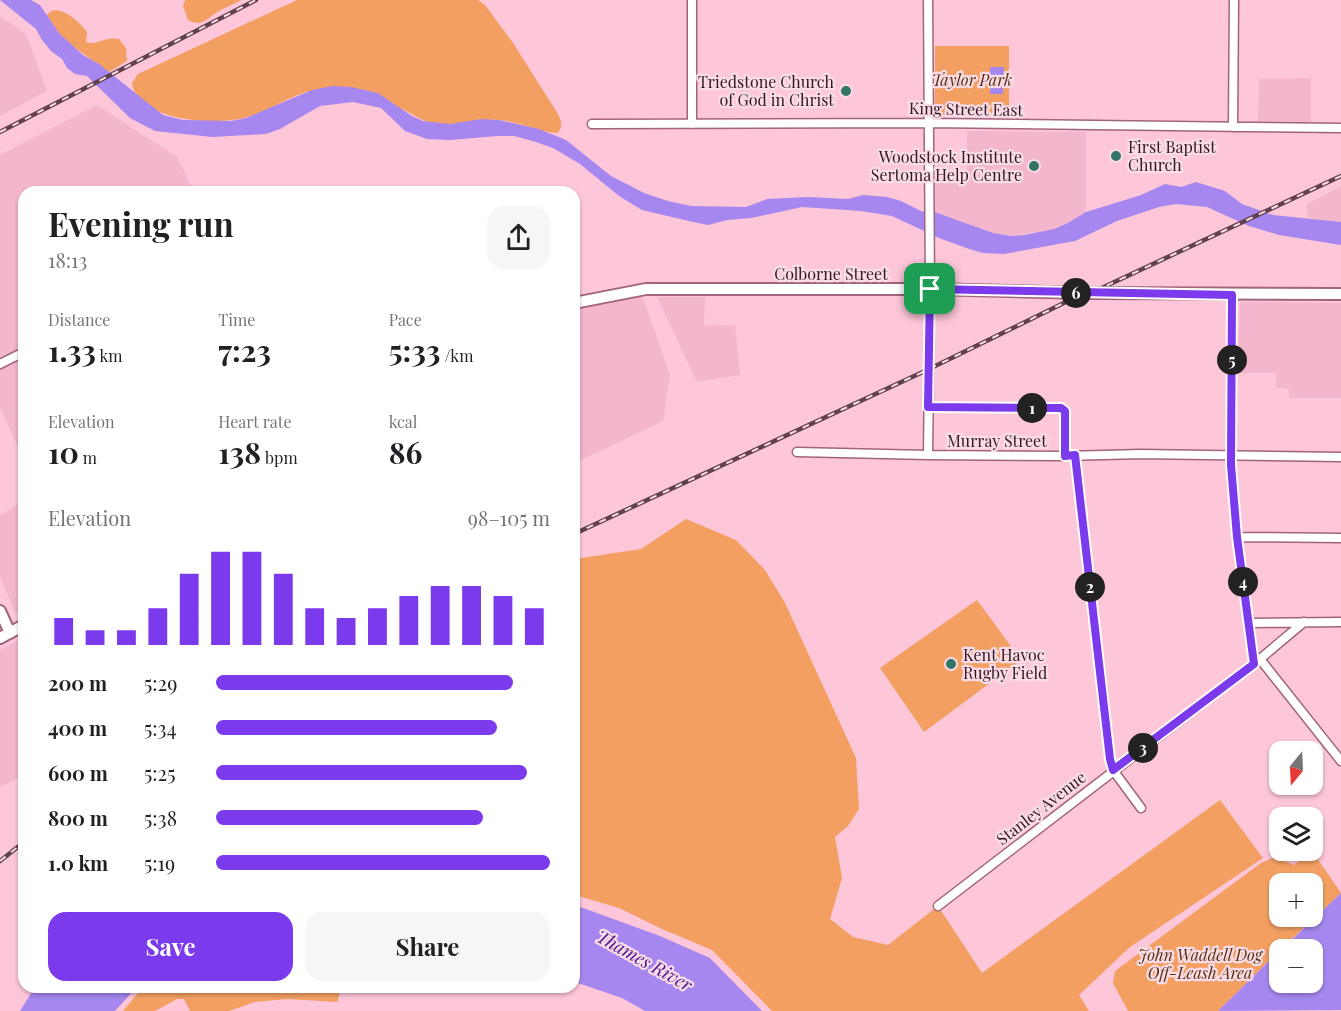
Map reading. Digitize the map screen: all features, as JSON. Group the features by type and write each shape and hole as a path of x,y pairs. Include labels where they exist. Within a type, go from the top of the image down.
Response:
{"street":[{"path":"692,0 692,124"},
{"path":"928,0 930,289 928,455"},
{"path":"1233,0 1233,127"},
{"name":"King Street East","path":"592,124 928,123 1341,128"},
{"name":"Colborne Street","path":"580,302 646,289 930,289 1232,295 1341,294"},
{"path":"1232,295 1231,455 1237,537 1249,623 1257,661 1341,761"},
{"path":"0,364 18,355"},
{"path":"928,407 1061,408 1065,411 1065,456"},
{"name":"Murray Street","path":"797,452 1341,457"},
{"path":"1075,455 1110,759 1113,770 1141,808"},
{"path":"1237,537 1341,537"},
{"path":"0,611 5,636 18,628"},
{"name":"Stanley Avenue","path":"938,906 1257,661 1304,622"},
{"path":"1249,623 1341,622"}],"shaded area":[{"path":"0,16 26,34 47,91 0,116"},
{"path":"1311,78 1311,124 1258,124 1259,79"},
{"path":"97,105 177,157 191,186 18,186 18,448 0,407 0,155"},
{"path":"967,131 1086,132 1086,212 1054,229 1011,236 993,233 936,212 933,214 932,174 967,172"},
{"path":"1341,186 1341,222 1308,218 1306,205"},
{"path":"642,295 670,375 663,421 580,461 580,308"},
{"path":"657,297 705,297 704,325 735,326 740,375 697,382"},
{"path":"1240,302 1341,303 1341,398 1289,398 1289,389 1276,387 1276,373 1238,373"},
{"path":"18,503 18,611 15,613 0,576 0,516"},
{"path":"18,641 18,778 0,787 0,650"}],"green space":[{"path":"185,0 242,0 201,23 197,23 188,20 183,6"},
{"path":"297,0 478,0 485,5 513,43 558,114 561,128 557,133 500,120 432,123 399,108 315,91 302,93 247,117 218,121 199,120 163,113 148,106 137,96 132,83 138,74"},
{"path":"57,10 70,16 81,25 87,32 86,42 119,39 126,48 127,61 109,72 71,45 59,33 47,15"},
{"name":"Taylor Park","path":"935,46 1009,46 1009,115 935,115"},
{"path":"686,519 736,540 765,570 785,603 856,758 859,809 848,826 835,837 842,878 830,919 853,937 888,945 938,906 982,973 1220,800 1263,858 1130,947 1079,995 1089,1011 772,1011 712,950 619,908 580,896 580,558 641,549"},
{"name":"Kent Havoc Rugby Field","path":"977,600 1021,660 924,732 880,668"},
{"name":"John Waddell Dog Off-Leash Area","path":"1269,860 1284,861 1294,865 1299,861 1319,861 1341,893 1323,910 1323,873 1269,873 1269,927 1305,927 1292,939 1269,939 1269,961 1218,1011 1128,1011 1113,983 1115,971 1261,863"},
{"path":"138,993 340,993 337,1002 287,999 255,1002 229,1011 190,1011 184,999 177,999 155,1011 123,1011"}],"water":[{"path":"0,0 31,0 40,5 59,33 83,55 99,64 163,115 183,120 231,121 246,118 312,90 332,86 351,87 378,93 423,121 450,124 481,119 499,120 539,129 566,140 611,176 644,193 691,206 746,207 767,199 808,197 848,199 863,195 887,197 921,211 933,214 935,212 993,233 1011,236 1054,229 1086,212 1141,195 1165,184 1181,187 1196,182 1225,191 1242,204 1273,215 1341,222 1341,245 1279,235 1249,226 1207,207 1176,204 1159,207 1117,221 1075,241 1004,254 983,253 969,249 892,216 861,211 802,207 708,225 642,210 619,196 580,164 553,148 533,141 514,136 427,139 405,131 381,108 353,102 320,106 280,129 266,134 212,137 155,131 130,118 87,76 75,74 67,68 62,59 42,40 36,29"},
{"path":"990,67 1004,67 1003,94 990,94"},
{"path":"1341,893 1341,1010 1218,1011 1269,961 1269,993 1323,993 1323,939 1293,939 1305,927 1323,927 1323,910"},
{"name":"Thames River","path":"580,907 660,936 710,958 762,1011 645,1011 622,998 580,984"},
{"path":"31,993 132,993 115,1011 20,1011"}],"railway":[{"path":"0,132 256,0"},
{"path":"580,531 925,371 1072,299 1091,293 1341,176"},
{"path":"0,861 18,847"}],"place":[{"name":"Triedstone Church of God in Christ","path":"846,91"},
{"name":"First Baptist Church","path":"1116,156"},
{"name":"Woodstock Institute Sertoma Help Centre","path":"1034,166"},
{"name":"Kent Havoc Rugby Field","path":"951,664"}],"route":[{"path":"930,289 1232,295 1231,465 1237,537 1254,664 1113,770 1075,455 1065,456 1065,411 1061,408 928,407 930,289"}]}
